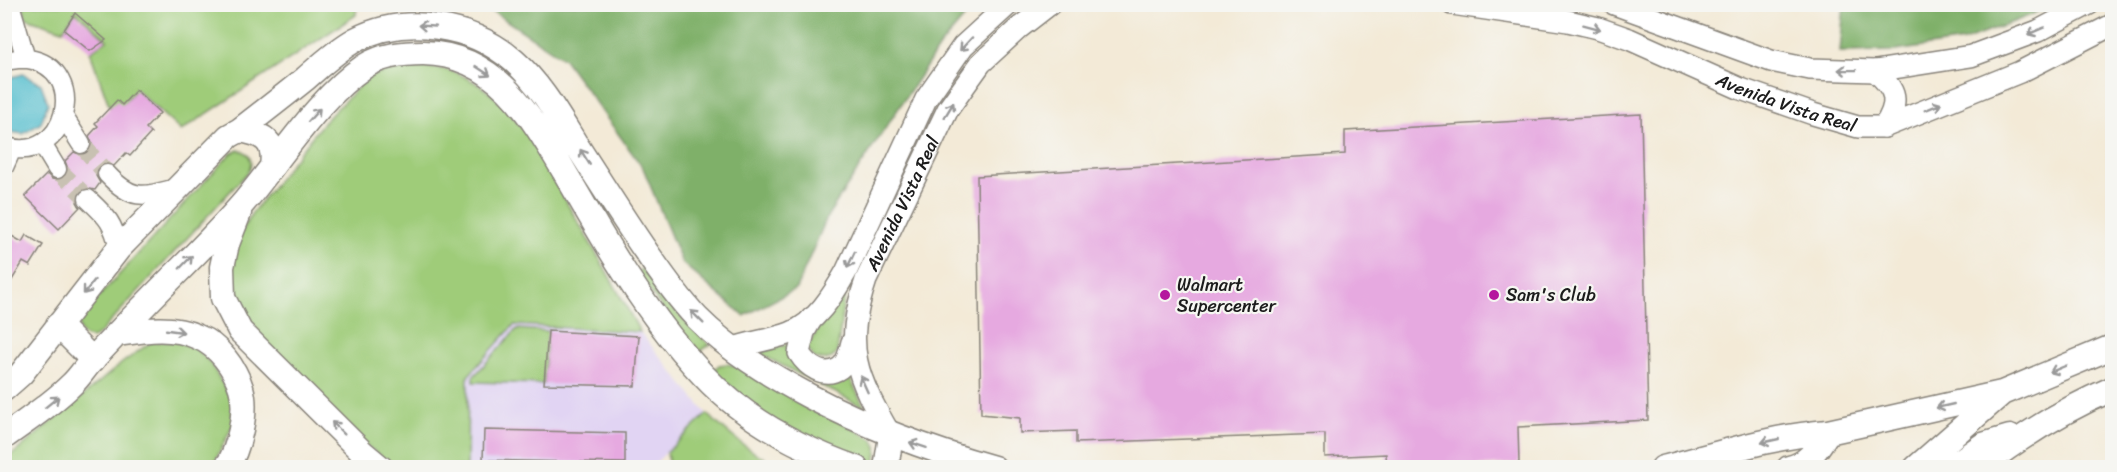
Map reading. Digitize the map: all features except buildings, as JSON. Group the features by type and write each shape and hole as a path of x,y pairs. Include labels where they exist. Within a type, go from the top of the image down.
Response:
{"main road":[{"path":"4,389 21,374 119,248 229,136 240,130 355,40 401,25 430,26 456,30 483,40 512,59 537,85 670,286 699,319 731,349 776,379 891,436 994,468"},
{"path":"4,437 52,403 74,383 117,334 242,204 313,115 351,77 368,64 404,53 452,56 474,65 500,82 522,105 548,143 614,256 661,323 703,375 741,411 802,446 856,468"},
{"path":"240,130 260,135 267,140 274,154 272,166"},
{"path":"242,204 227,244 222,267 223,298 240,332 381,468"},
{"path":"58,326 93,360"},
{"path":"117,334 152,329 177,330 199,337 219,350 242,390 243,421 239,439 225,468"},
{"path":"1663,468 1767,441 1801,434 1828,432 2002,393 2112,347"},
{"path":"703,375 731,349"},
{"path":"1980,468 2070,408 2112,389"},
{"path":"1916,468 2002,393"},
{"path":"1950,468 1983,445 2036,429"},
{"path":"1789,468 1795,467 1812,456 1828,432"},
{"path":"886,468 891,436"}],"street":[{"path":"10,4 26,59"},
{"name":"Avenida Vista Real","path":"731,349 792,332 812,318 833,295 846,272 926,99 963,46 1009,4"},
{"name":"Avenida Vista Real","path":"891,436 872,402 856,362 854,332 858,304 866,280 948,109 981,63 1019,28 1050,4"},
{"name":"Avenida Vista Real","path":"1452,4 1568,21 1598,28 1629,39 1741,89 1858,127 1884,127 2020,72 2112,25"},
{"name":"Avenida Vista Real","path":"1614,4 1771,61 1810,69 1875,71 1971,56 2038,31 2089,4"},
{"path":"4,61 26,59 47,67 61,84 65,95 64,117 56,133 42,144 22,150 8,148 4,167"},
{"path":"1875,71 1888,82 1894,95 1894,111 1884,127"},
{"path":"64,117 81,144"},
{"path":"42,144 57,169"},
{"path":"106,174 126,192 146,196 176,188"},
{"path":"88,199 114,227 119,248"},
{"path":"812,318 804,332 799,353 804,362 821,372 831,372 840,368 847,358 854,332"}],"shaded area":[{"path":"514,325 640,332 707,414 651,467 467,468 468,375"}],"green space":[{"path":"978,4 939,47 828,215 796,289 744,316 682,263 643,168 564,59 483,5"},
{"path":"1844,4 2050,5 2031,15 1964,41 1895,51 1840,52"},
{"path":"23,5 357,5 356,15 181,131 136,90 122,105 110,108 90,52 107,40 76,12 63,30 26,18"},
{"path":"405,66 437,68 460,74 484,89 514,117 538,151 640,332 514,325 468,376 467,467 395,467 367,446 244,326 230,298 233,245 252,213 322,124 359,86 371,76"},
{"path":"238,150 245,152 250,158 251,164 248,172 100,333 93,338 85,336 79,324 81,316 230,154"},
{"path":"642,269 680,316 710,345 698,356 636,273"},
{"path":"845,291 837,353 829,359 814,358 807,348"},
{"path":"517,329 548,331 544,384 473,382 473,377"},
{"path":"177,341 198,350 211,364 231,398 233,425 212,467 5,468 5,457 13,454 122,363 151,342"},
{"path":"793,343 792,355 846,371 865,408 758,353"},
{"path":"719,365 737,366 869,437 877,448 875,462 868,467 860,467 797,444 713,371"},
{"path":"707,414 742,444 780,467 669,467 667,452"}],"water":[{"path":"23,74 41,84 48,103 41,123 23,134 5,131 5,79"}],"tunnel":[{"path":"81,144 107,174"},
{"path":"57,169 88,199"}],"place":[{"name":"Walmart Supercenter","path":"1165,295"},
{"name":"Sam's Club","path":"1494,295"}]}
